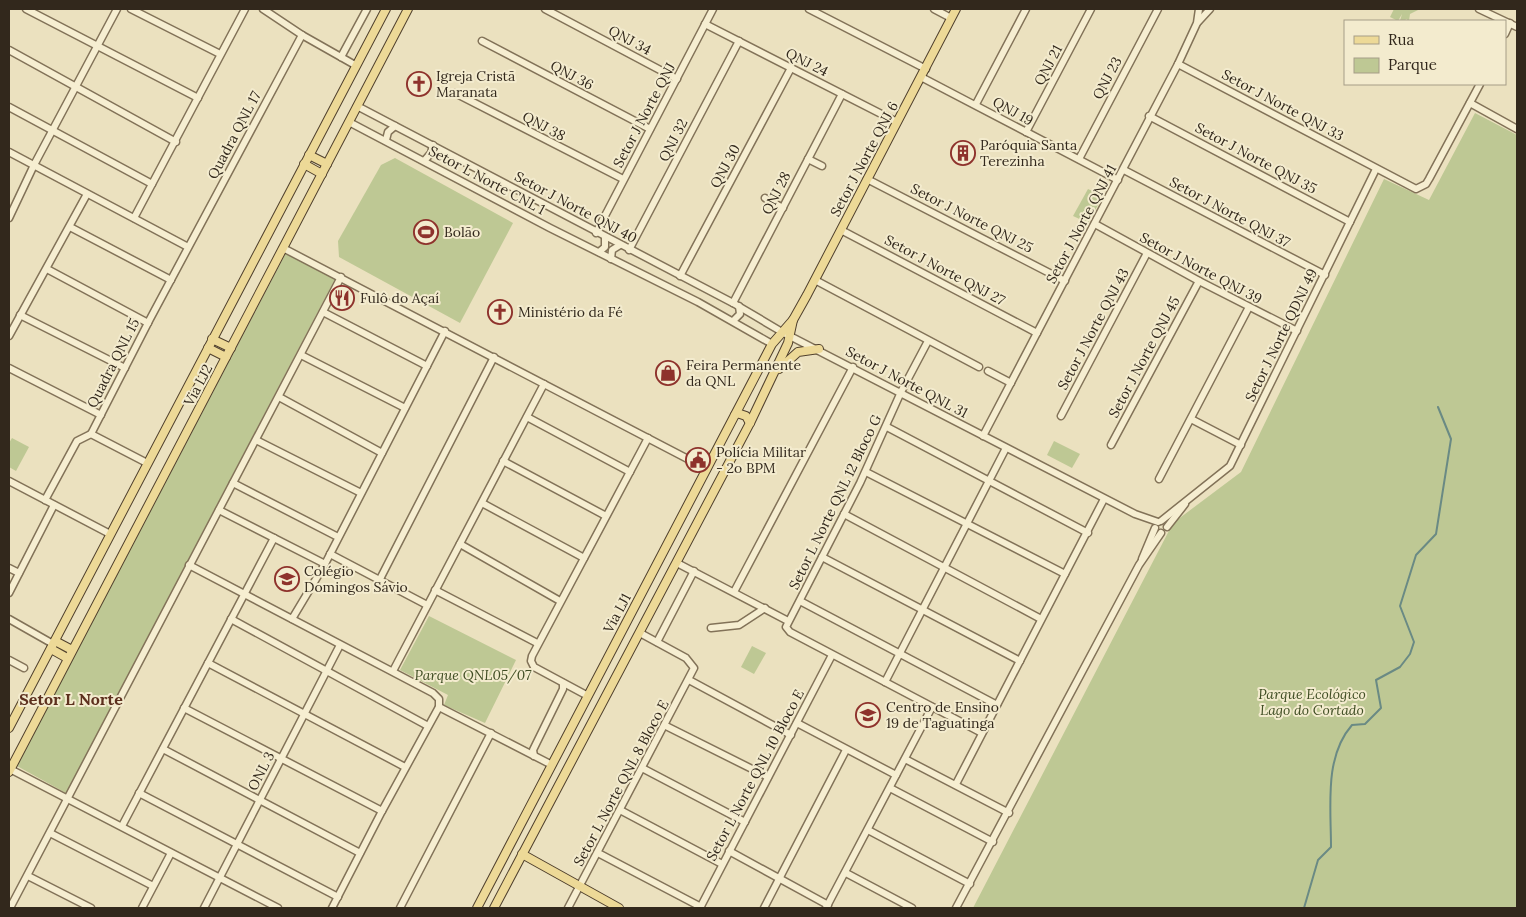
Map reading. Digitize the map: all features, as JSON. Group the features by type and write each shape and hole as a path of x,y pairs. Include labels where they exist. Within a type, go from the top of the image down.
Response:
{"main road":[{"name":"Via LJ2","path":"9,728 386,9"},
{"name":"Via LJ2","path":"10,770 408,9"},
{"name":"Setor J Norte QNJ 6","path":"793,320 956,9"},
{"path":"308,155 327,164"},
{"path":"304,164 322,174"},
{"name":"Via LJ1","path":"477,908 772,344 793,320"},
{"name":"Via LJ1","path":"494,908 750,423 774,374 790,335 793,320"},
{"path":"212,339 231,348"},
{"path":"208,348 226,357"},
{"path":"774,374 792,356 806,350 819,349"},
{"path":"735,415 738,412 742,414 750,423"},
{"path":"675,530 675,534 682,540 689,539"},
{"path":"53,645 72,650"},
{"path":"53,645 67,658"},
{"path":"613,648 613,652 616,655 626,657"},
{"path":"604,665 612,666 615,676"},
{"path":"522,854 578,887 619,908"}],"street":[{"path":"26,9 198,98"},
{"path":"9,218 34,165 117,9"},
{"path":"131,9 220,54"},
{"path":"263,9 302,35 355,65"},
{"path":"341,57 367,9"},
{"name":"QNJ 34","path":"545,9 677,79"},
{"name":"Setor J Norte QNJ","path":"596,233 713,9"},
{"path":"809,9 926,69"},
{"path":"934,9 951,18"},
{"name":"QNJ 19","path":"976,104 1026,9"},
{"name":"QNJ 21","path":"1026,132 1091,9"},
{"name":"QNJ 23","path":"1079,159 1158,9"},
{"path":"1197,23 1199,9"},
{"path":"1197,23 1210,9"},
{"path":"1480,9 1504,20"},
{"path":"134,218 176,142 242,10"},
{"path":"1506,21 1517,27"},
{"name":"Setor J Norte QNJ 41","path":"983,436 1124,170 1197,23"},
{"path":"1506,32 1510,23"},
{"name":"QNJ 24","path":"706,24 897,122"},
{"name":"Quadra QNL 17","path":"188,247 302,35"},
{"name":"QNJ 36","path":"482,41 650,129"},
{"name":"QNJ 32","path":"629,250 739,41"},
{"path":"9,50 176,142"},
{"name":"Setor J Norte QNJ 33","path":"1178,64 1416,189 1426,184 1430,179 1470,103"},
{"name":"QNJ 30","path":"680,276 791,68"},
{"name":"QNJ 19","path":"922,77 1118,180"},
{"path":"1479,85 1470,103 1517,128"},
{"name":"QNJ 38","path":"455,93 559,148 623,179"},
{"name":"QNJ 28","path":"733,321 740,314 736,305 783,208 842,94"},
{"name":"Setor J Norte QNJ 40","path":"357,106 790,335"},
{"path":"9,107 152,184"},
{"name":"Setor J Norte QNJ 35","path":"1150,116 1350,222"},
{"name":"Setor L Norte CNL 1","path":"348,122 733,321 772,344"},
{"path":"386,140 388,132 395,126"},
{"path":"424,160 431,153 433,145"},
{"path":"9,152 188,247"},
{"path":"808,159 822,166"},
{"name":"Setor J Norte QDNJ 49","path":"1190,496 1224,472 1241,445 1376,169"},
{"name":"Setor J Norte QNJ 37","path":"1124,170 1325,275"},
{"name":"Setor J Norte QNJ 25","path":"867,179 1065,281"},
{"path":"9,336 87,194"},
{"path":"765,198 783,208"},
{"name":"Setor J Norte QNJ 39","path":"1095,224 1199,282 1297,331"},
{"path":"70,227 171,280"},
{"name":"Setor J Norte QNJ 27","path":"841,230 1037,333"},
{"path":"599,252 605,247 605,237"},
{"path":"611,259 612,250 620,245"},
{"name":"Quadra QNL 15","path":"91,434 188,247"},
{"path":"283,248 445,331 707,470"},
{"name":"Setor J Norte QNJ 43","path":"1060,416 1147,253"},
{"path":"46,269 148,323"},
{"path":"10,908 189,565 302,355 341,277"},
{"path":"815,280 979,367"},
{"name":"Setor J Norte QNJ 45","path":"1112,445 1199,282"},
{"path":"1159,479 1249,307"},
{"path":"323,312 427,366"},
{"path":"20,315 126,368"},
{"path":"292,619 325,564 445,331"},
{"name":"Setor J Norte QNL 31","path":"790,335 1157,525"},
{"name":"Setor L Norte QNL 12 Bloco G","path":"787,623 866,472 901,392 928,341"},
{"path":"302,355 405,408"},
{"path":"380,579 494,357"},
{"path":"9,368 101,415"},
{"path":"734,592 853,368"},
{"path":"988,371 1011,383"},
{"path":"393,671 544,384"},
{"path":"279,397 382,453"},
{"path":"527,417 630,472"},
{"path":"1191,419 1241,445"},
{"path":"886,427 1088,533"},
{"path":"45,500 77,441 91,434 147,464"},
{"path":"588,696 565,686 532,664 532,656 537,643 648,438"},
{"path":"256,440 361,493"},
{"path":"885,682 946,568 1006,448"},
{"path":"504,461 606,516"},
{"path":"866,472 1065,574"},
{"path":"9,480 110,534"},
{"path":"233,483 338,537"},
{"path":"956,908 1009,813 1140,565 1157,525 1190,496"},
{"path":"1140,565 1161,533 1165,532 1190,496"},
{"path":"956,784 1041,618 1088,533 1104,498"},
{"path":"482,503 584,558"},
{"path":"9,593 54,504"},
{"path":"219,510 325,564"},
{"path":"844,514 1041,618"},
{"path":"1157,525 1165,523 1167,527"},
{"path":"1157,525 1161,533"},
{"path":"122,826 274,538"},
{"path":"460,544 560,601"},
{"path":"330,554 427,605"},
{"path":"822,557 1020,661"},
{"path":"677,563 765,608 787,623 790,632 982,733"},
{"path":"189,565 393,671 433,693 439,700 439,707 382,810 332,908"},
{"path":"9,568 19,573"},
{"path":"640,632 656,642 694,571"},
{"path":"435,590 537,643"},
{"path":"800,601 997,705"},
{"path":"711,628 739,625 765,608"},
{"path":"9,619 53,645"},
{"path":"231,619 428,726"},
{"name":"Setor L Norte QNL 8 Bloco E","path":"568,908 666,726 694,668 686,658 656,642"},
{"name":"ONL 3","path":"204,908 340,645"},
{"name":"Setor L Norte QNL 10 Bloco E","path":"700,908 832,655"},
{"path":"9,660 24,668"},
{"path":"208,663 405,767"},
{"path":"689,680 791,735"},
{"path":"532,753 565,686"},
{"path":"439,707 532,753 552,765"},
{"path":"729,851 827,906 932,707"},
{"path":"184,708 382,810"},
{"path":"797,724 896,775"},
{"path":"666,726 768,778"},
{"path":"400,908 491,733"},
{"path":"163,749 360,853"},
{"path":"764,908 846,750"},
{"path":"905,759 1009,813"},
{"path":"642,768 745,822"},
{"path":"10,770 122,826 269,906 278,908"},
{"path":"890,788 993,842"},
{"path":"139,793 338,897"},
{"path":"620,810 722,864"},
{"path":"868,830 970,884"},
{"path":"50,833 153,886"},
{"path":"142,908 171,852"},
{"path":"598,853 700,908"},
{"path":"846,873 912,908"},
{"path":"28,876 92,908"}],"green space":[{"path":"1394,9 1418,10 1410,14 1409,20 1400,20 1402,14 1399,20 1390,17"},
{"name":"Parque Ecológico Lago do Cortado","path":"1475,113 1517,135 1517,908 973,908 1173,523 1241,472 1384,179 1429,200"},
{"name":"Bolão","path":"395,158 513,223 460,323 339,257 338,241 381,165"},
{"path":"1088,189 1103,196 1088,223 1073,216"},
{"path":"286,253 335,279 66,793 17,766"},
{"path":"12,438 29,447 16,471 9,467 9,443"},
{"path":"1054,441 1080,454 1072,468 1047,455"},
{"name":"Parque QNL05/07","path":"429,616 516,660 485,723 444,705 448,695 400,670"},
{"path":"752,646 766,653 754,674 741,667"}],"waterway":[{"path":"1304,908 1318,860 1331,847 1331,783 1337,752 1343,738 1352,725 1365,724 1381,708 1376,680 1400,667 1410,654 1414,642 1400,606 1416,555 1436,534 1451,439 1438,407"}],"place":[{"name":"Igreja Cristã Maranata","path":"419,84"},
{"name":"Paróquia Santa Terezinha","path":"963,153"},
{"name":"Bolão","path":"426,232"},
{"name":"Fulô do Açaí","path":"342,298"},
{"name":"Ministério da Fé","path":"500,312"},
{"name":"Feira Permanente da QNL","path":"668,373"},
{"name":"Polícia Militar - 2o BPM","path":"698,460"},
{"name":"Colégio Domingos Sávio","path":"287,579"},
{"name":"Centro de Ensino 19 de Taguatinga","path":"868,715"}],"district":[{"name":"Setor L Norte","path":"71,699"}]}
